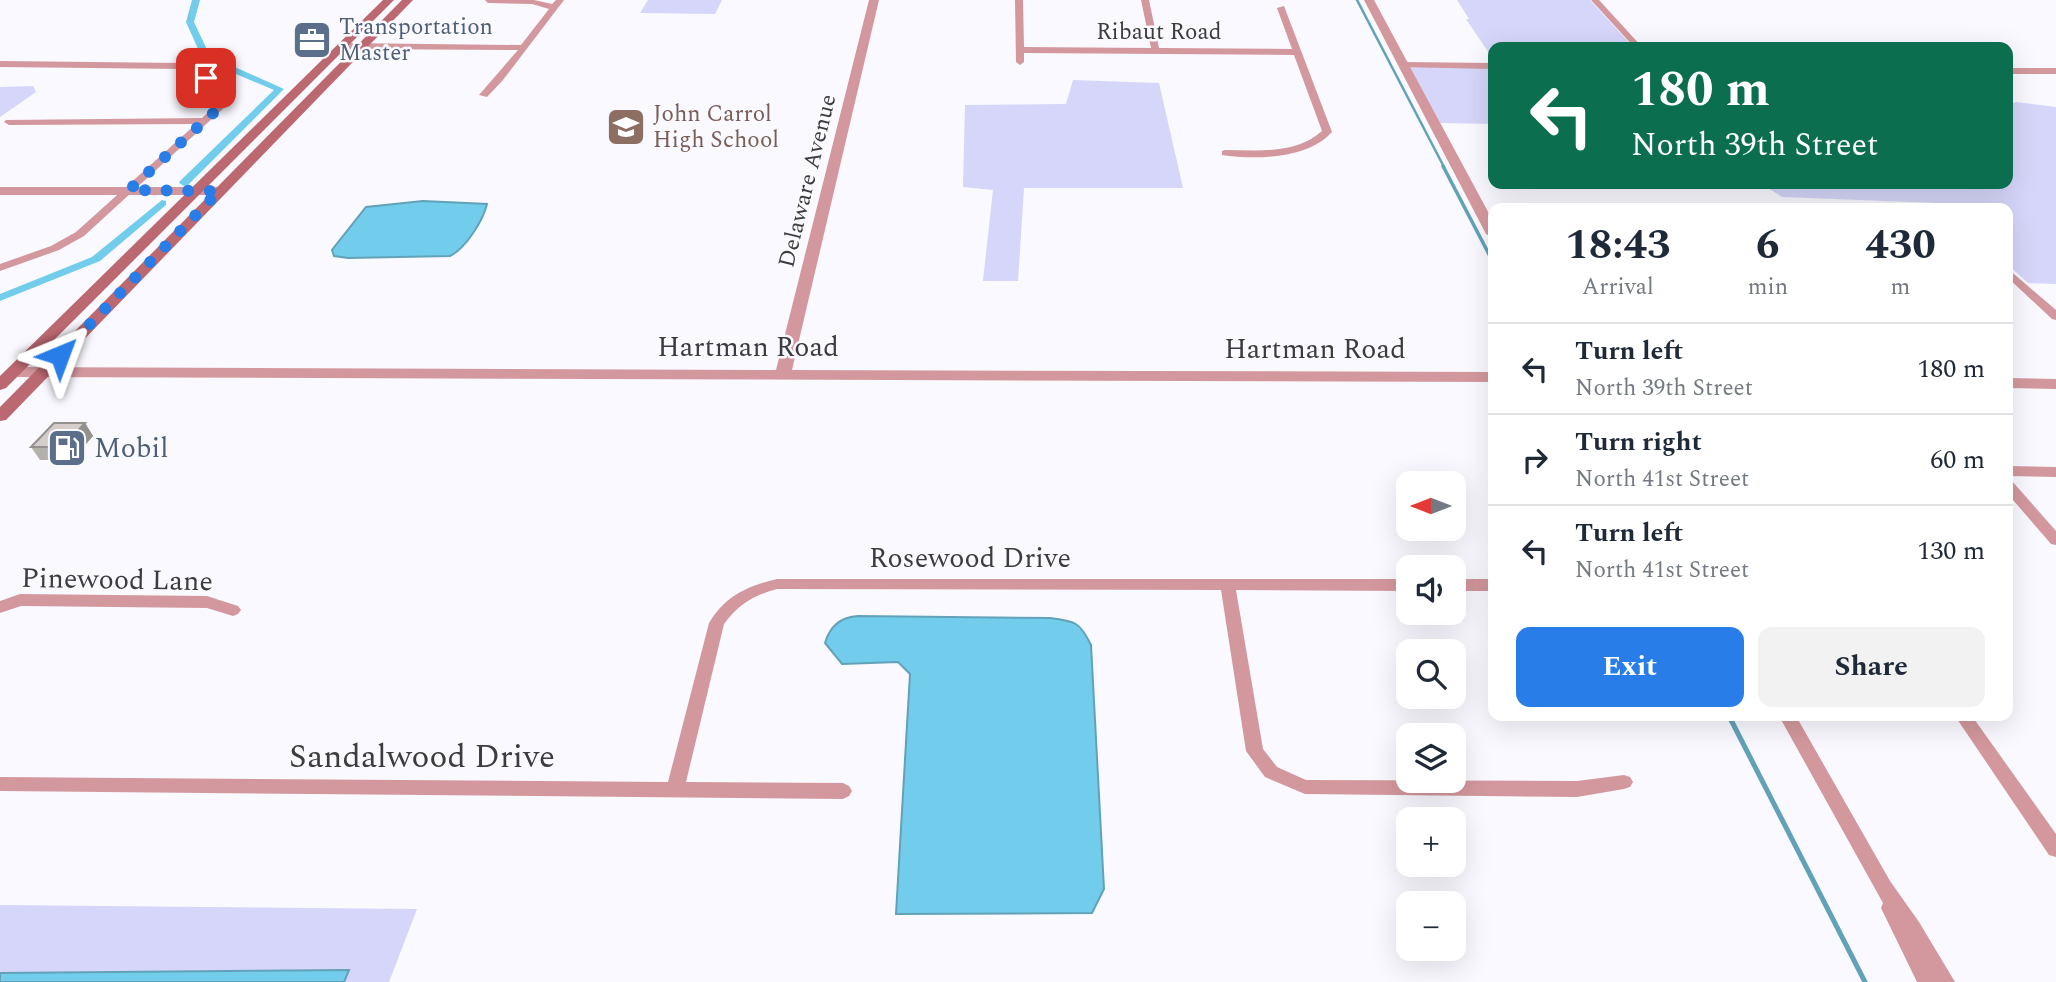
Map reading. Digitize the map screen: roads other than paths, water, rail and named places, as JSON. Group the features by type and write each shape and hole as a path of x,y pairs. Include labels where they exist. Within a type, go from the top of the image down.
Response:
{"main road":[{"path":"0,385 389,0"},
{"path":"0,416 408,0"}],"street":[{"name":"Delaware Avenue","path":"783,373 874,0"},
{"path":"1018,0 1020,62"},
{"path":"1145,0 1156,52"},
{"path":"1369,0 1488,223"},
{"path":"1595,0 1633,42"},
{"path":"488,1 556,4"},
{"path":"484,95 556,4"},
{"path":"1225,153 1304,148 1320,140 1326,132 1281,8"},
{"path":"344,46 521,47"},
{"name":"Ribaut Road","path":"1021,51 1298,52"},
{"path":"0,64 191,67 222,89 225,96 222,105 80,234 55,248 0,268"},
{"path":"1404,65 1488,65"},
{"path":"2013,71 2056,71"},
{"path":"9,122 204,121"},
{"path":"0,191 219,191"},
{"path":"2013,277 2056,316"},
{"name":"Hartman Road","path":"13,372 1488,375"},
{"path":"2013,383 2056,384"},
{"path":"2013,471 2056,472"},
{"path":"2013,491 2056,540"},
{"name":"Rosewood Drive","path":"675,789 717,623 729,605 749,591 777,583 1396,585"},
{"path":"1228,584 1255,751 1271,772 1305,787 1577,789 1624,782"},
{"path":"1466,585 1488,585"},
{"name":"Pinewood Lane","path":"0,607 20,600 207,602 233,610"},
{"path":"1790,721 1883,887 1945,982"},
{"path":"1966,721 2056,849"},
{"name":"Sandalwood Drive","path":"0,784 843,791"},
{"path":"1883,887 1895,919 1927,982"}],"waterway":[{"path":"184,183 280,89 206,58 190,22 196,0"},
{"path":"1357,0 1444,167"},
{"path":"1443,166 1488,252"},
{"path":"0,298 96,259 162,203"},
{"path":"1732,721 1865,982"}],"place":[{"name":"Transportation Master","path":"312,40"},
{"name":"John Carrol High School","path":"626,127"},
{"name":"Mobil","path":"67,448"}]}
